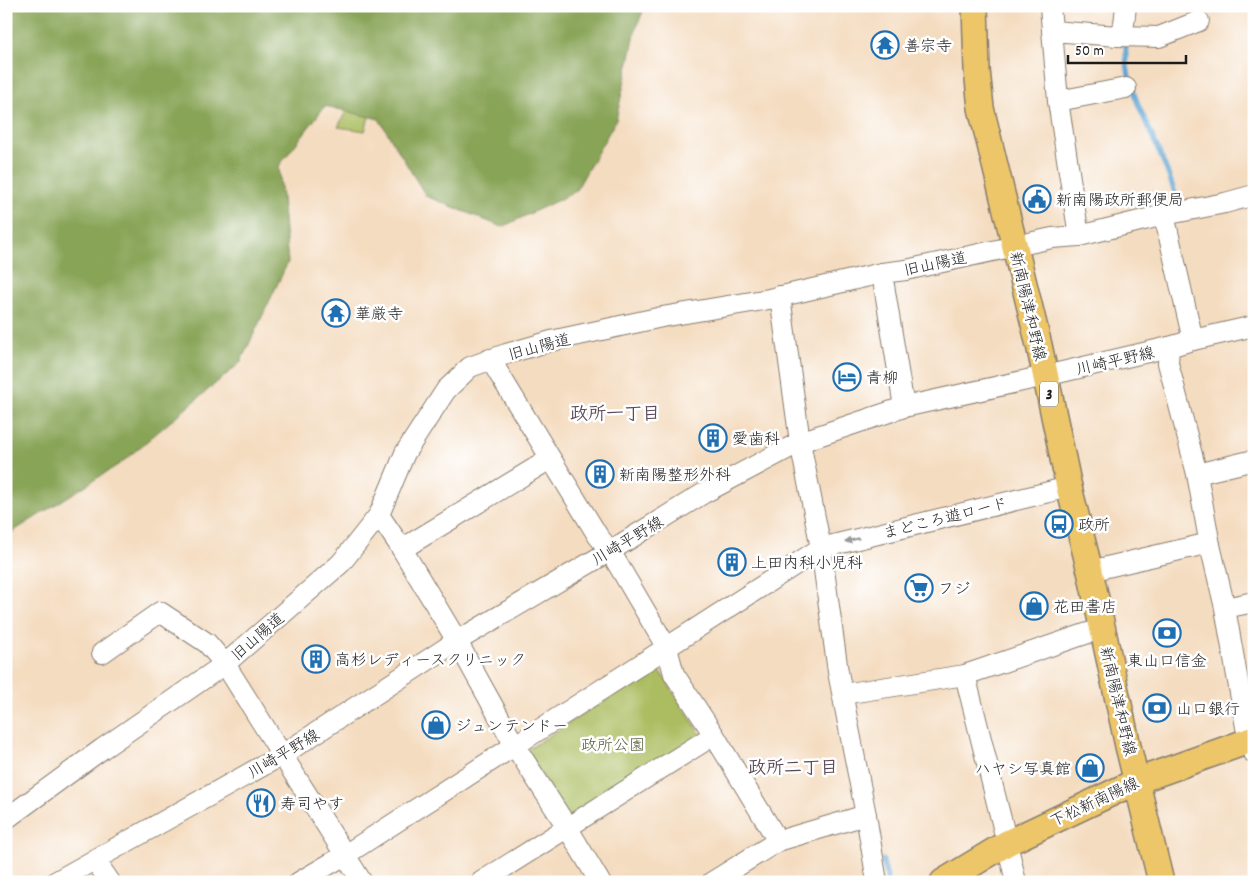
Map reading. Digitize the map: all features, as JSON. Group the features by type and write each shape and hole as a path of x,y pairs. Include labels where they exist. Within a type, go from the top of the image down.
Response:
{"main road":[{"name":"新南陽津和野線","path":"975,6 977,70 981,108 1016,246 1128,746 1161,882"},
{"name":"下松新南陽線","path":"943,882 1007,843 1137,780 1252,744"}],"street":[{"path":"1050,6 1058,102 1078,236"},
{"path":"1118,36 1124,24 1126,6"},
{"path":"1052,31 1159,37 1199,21"},
{"path":"1058,102 1126,88"},
{"name":"旧山陽道","path":"6,819 102,749 225,664 341,563 379,515 405,453 446,390 470,367 490,359 560,339 662,317 780,296 1052,238 1078,236 1254,195"},
{"path":"1164,215 1193,340"},
{"path":"882,273 904,407"},
{"path":"780,296 800,442 821,548 838,672 877,882"},
{"name":"川崎平野線","path":"55,882 282,756 457,641 704,493 800,442 904,407 1045,376 1254,326"},
{"path":"1169,347 1168,364 1196,474 1252,744"},
{"path":"490,359 598,536 610,551 667,648 674,674 714,735 778,841"},
{"path":"402,549 550,459"},
{"path":"1196,474 1254,460"},
{"name":"まどころ遊ロード","path":"299,882 345,855 821,548 1069,487"},
{"path":"379,515 402,549 457,641 515,746 600,882"},
{"path":"1090,571 1210,544"},
{"path":"1225,608 1254,602"},
{"path":"102,653 160,612 207,643 225,664 362,882"},
{"path":"843,694 965,675 1102,629"},
{"path":"965,675 1016,882"},
{"path":"482,882 714,735"},
{"path":"712,882 778,841 866,815"},
{"path":"95,860 110,882"}],"green space":[{"path":"6,6 645,6 636,29 616,120 575,192 502,227 426,196 379,119 325,106 279,166 288,262 240,363 121,463 6,536"},
{"path":"383,69 365,131 338,127 350,103"},
{"name":"政所公園","path":"659,670 703,737 569,820 527,750 592,708 650,673"}],"waterway":[{"path":"1126,42 1126,57 1131,86 1163,160 1178,201 1177,208"},
{"path":"883,860 887,878"}],"place":[{"name":"善宗寺","path":"885,45"},
{"name":"新南陽政所郵便局","path":"1037,199"},
{"name":"華厳寺","path":"336,313"},
{"name":"青柳","path":"847,377"},
{"name":"愛歯科","path":"713,438"},
{"name":"新南陽整形外科","path":"600,474"},
{"name":"政所","path":"1059,524"},
{"name":"上田内科小児科","path":"732,562"},
{"name":"フジ","path":"919,588"},
{"name":"花田書店","path":"1034,606"},
{"name":"東山口信金","path":"1167,633"},
{"name":"高杉レディースクリニック","path":"316,659"},
{"name":"山口銀行","path":"1157,708"},
{"name":"ジュンテンドー","path":"436,725"},
{"name":"ハヤシ写真館","path":"1090,768"},
{"name":"寿司やす","path":"261,803"}],"district":[{"name":"政所一丁目","path":"615,413"},
{"name":"政所二丁目","path":"793,767"}]}
